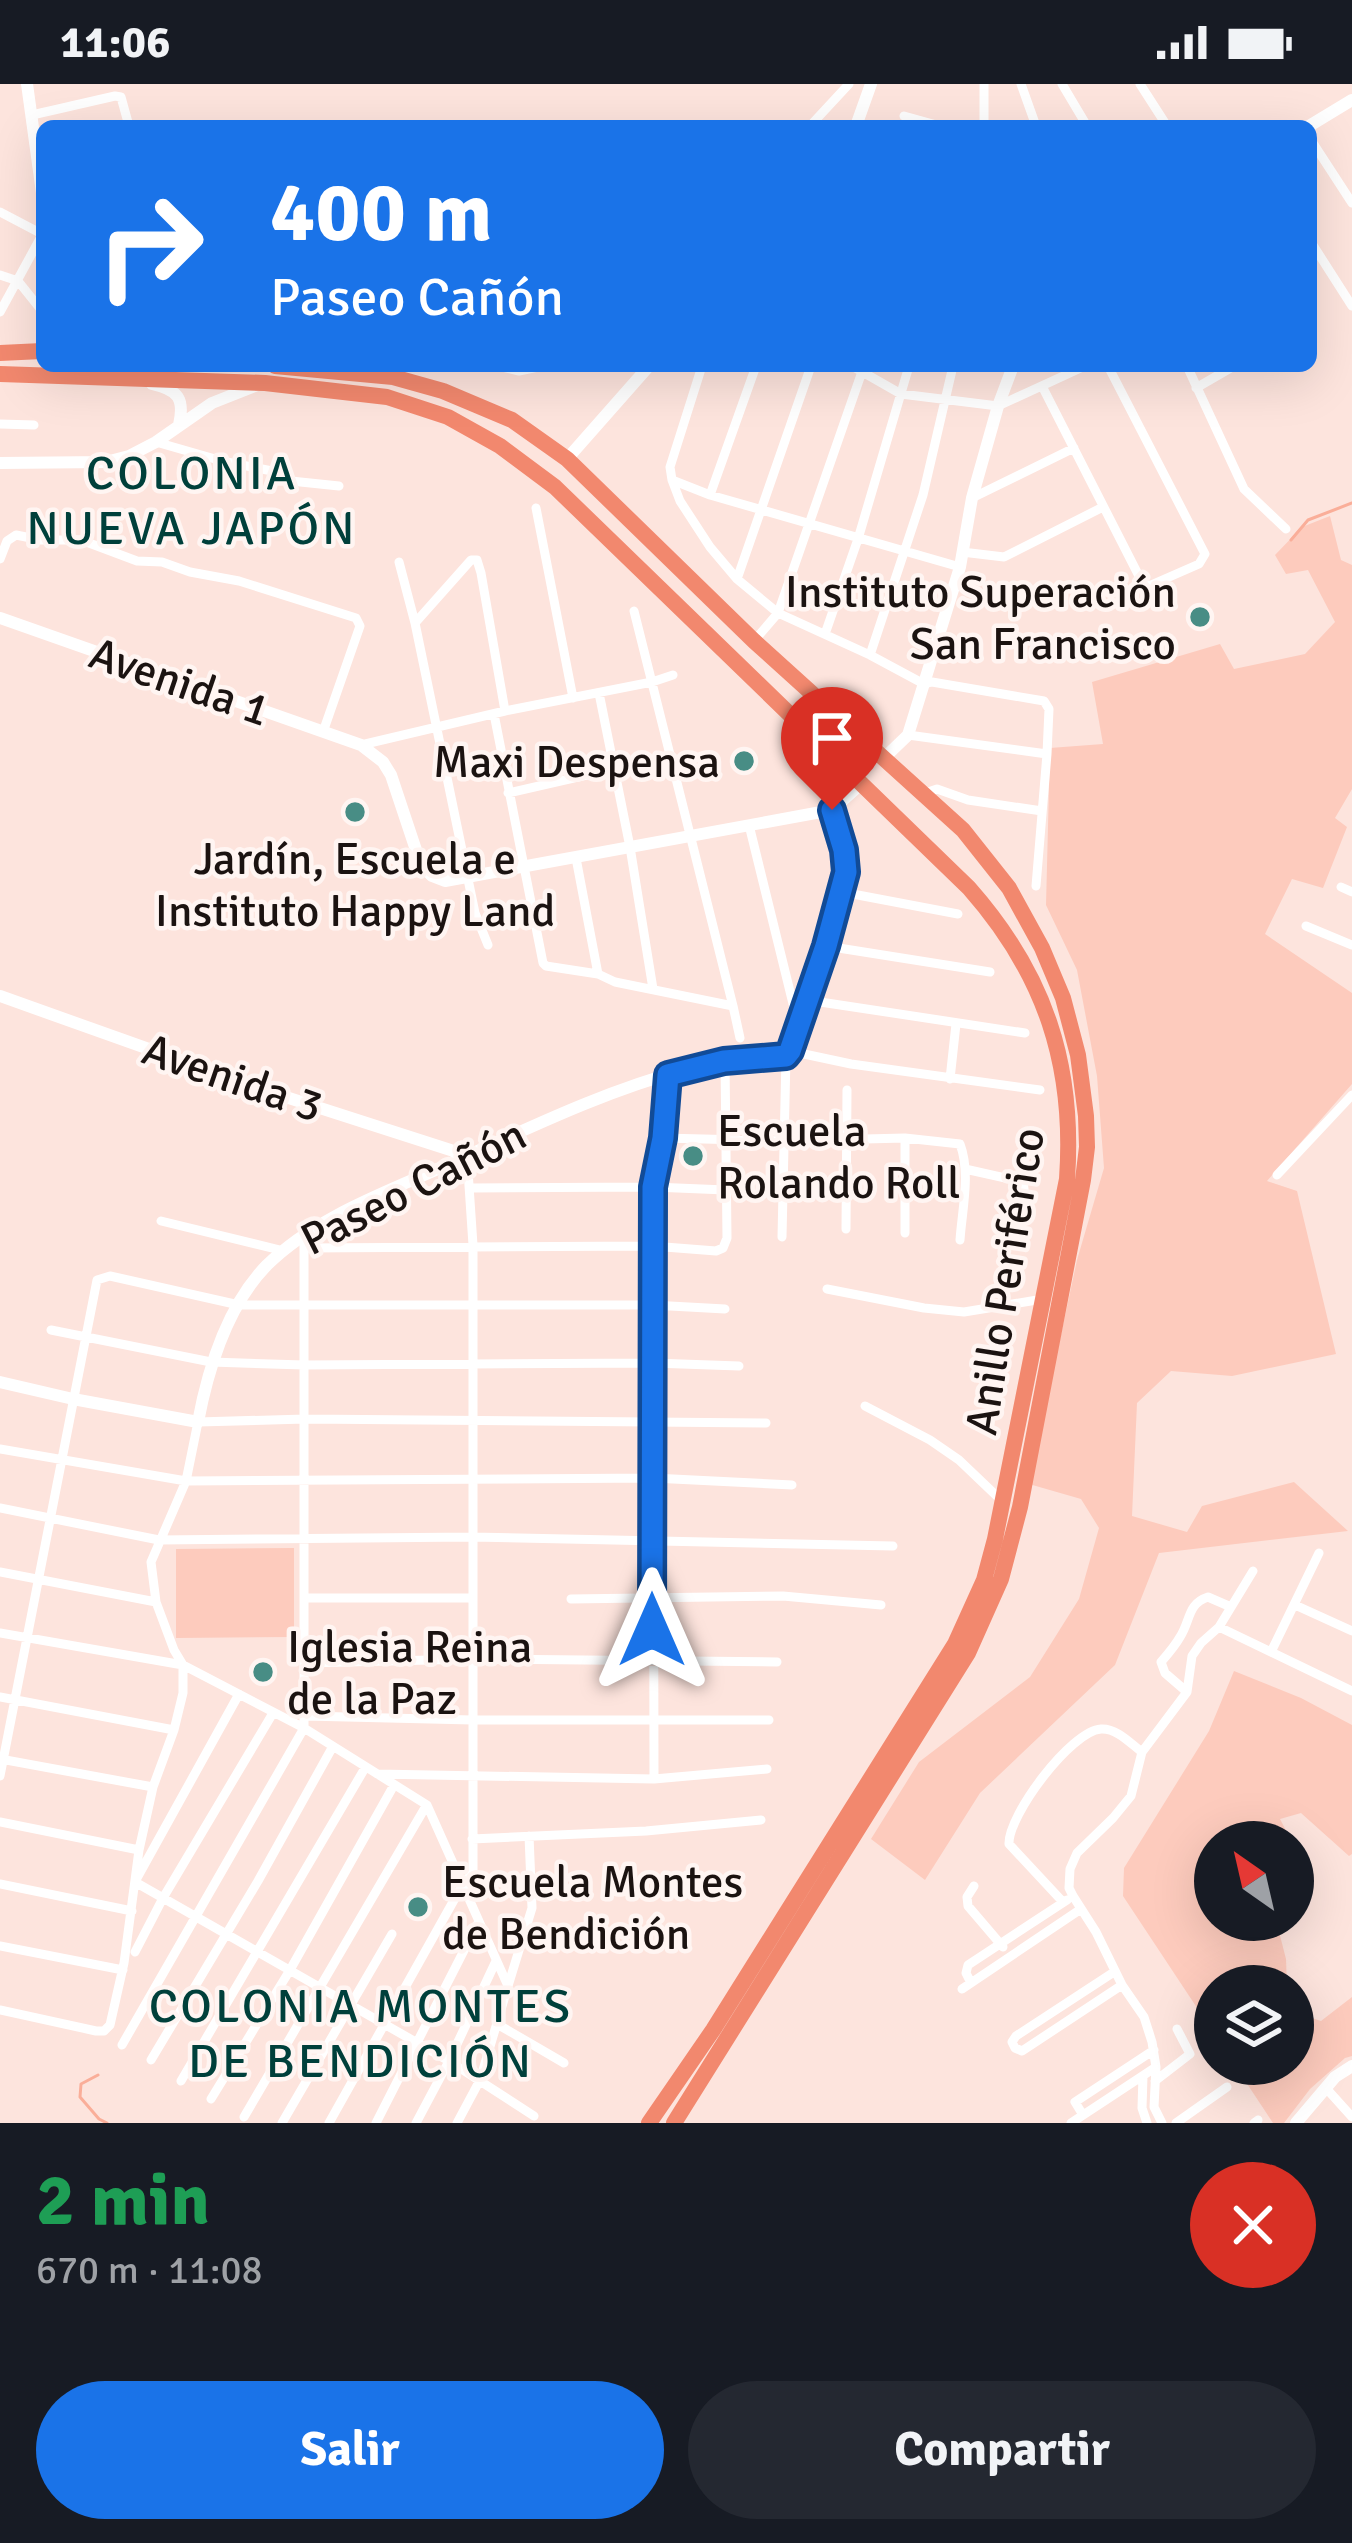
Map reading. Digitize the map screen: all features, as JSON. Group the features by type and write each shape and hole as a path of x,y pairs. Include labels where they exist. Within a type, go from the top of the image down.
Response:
{"highway":[{"path":"0,351 36,348"},
{"name":"Anillo Periférico","path":"0,374 393,377 443,391 512,420 567,459 754,641 945,814 992,863 1042,948 1078,1055 1087,1147 1020,1507 1001,1579 968,1653 674,2123"},
{"name":"Anillo Periférico","path":"270,374 387,397 448,417 500,446 555,487 980,900 1022,957 1057,1043 1064,1074 1070,1140 1062,1212 984,1580 955,1644 730,2003 649,2123"},
{"path":"683,610 689,590 704,590"},
{"path":"920,839 934,841 944,835 945,814"}],"street":[{"path":"27,84 36,144"},
{"path":"816,120 849,84"},
{"path":"858,120 871,84"},
{"path":"984,84 984,120"},
{"path":"1021,84 1034,120"},
{"path":"1140,84 1163,120"},
{"path":"1068,86 1084,120"},
{"path":"32,115 115,96 125,103 128,120"},
{"path":"1317,121 1352,100"},
{"path":"904,116 918,120"},
{"path":"1317,149 1352,203"},
{"path":"0,212 36,231"},
{"path":"0,312 36,246"},
{"path":"1317,252 1352,306"},
{"path":"0,275 18,280 36,302"},
{"path":"567,459 645,372"},
{"path":"700,372 670,466 671,480 710,547 737,578 778,613 924,684 1044,701 1047,754 1036,886"},
{"path":"710,495 754,372"},
{"path":"737,578 809,372"},
{"path":"754,641 778,613 859,372"},
{"path":"866,372 901,394 998,406 1072,372"},
{"path":"825,634 907,372"},
{"path":"870,655 906,552 952,372"},
{"path":"883,759 908,735 960,567 972,498 1011,372"},
{"path":"1042,386 1145,586 1204,558 1111,372"},
{"path":"1189,372 1244,489 1286,529"},
{"path":"1196,388 1224,372"},
{"path":"38,373 83,385 154,384 168,389 180,400 179,425"},
{"path":"0,463 106,462 129,456 270,374"},
{"path":"0,424 34,425"},
{"path":"156,442 272,470 302,484 339,487"},
{"path":"972,498 1074,448"},
{"path":"671,480 960,567"},
{"path":"962,552 1004,557 1103,507"},
{"path":"536,508 573,698"},
{"path":"0,560 11,536 70,538 137,561 162,562 253,585 356,618 360,626 323,732"},
{"path":"415,623 466,564 477,560 508,793 543,964 733,1006"},
{"path":"399,562 475,914 488,945"},
{"path":"634,611 740,1038"},
{"name":"Avenida 1","path":"0,618 361,745"},
{"path":"361,745 673,675"},
{"path":"599,693 653,989"},
{"path":"908,735 1047,754"},
{"path":"361,745 392,775 421,865 445,881 832,810 862,783"},
{"path":"508,793 614,769"},
{"path":"922,794 937,789 968,800 1042,812"},
{"path":"782,1237 788,1053 846,872 832,810"},
{"path":"749,825 799,1025"},
{"path":"576,858 598,974"},
{"path":"1340,887 1352,892"},
{"path":"842,892 958,914"},
{"path":"1306,926 1352,945"},
{"path":"826,946 990,972"},
{"name":"Avenida 3","path":"0,996 467,1156"},
{"path":"807,1000 1025,1034"},
{"path":"950,1079 956,1024"},
{"path":"788,1053 1040,1090"},
{"name":"Paseo Cañón","path":"183,1665 156,1601 151,1562 186,1481 211,1362 251,1284 284,1251 304,1242 334,1216 550,1117 668,1075 724,1061 788,1053"},
{"path":"122,2045 304,1722 304,1242 723,1248 727,1238 724,1061"},
{"path":"654,1779 653,1187 668,1075"},
{"path":"846,1229 847,1090"},
{"path":"1277,1175 1352,1095"},
{"path":"663,1138 905,1138 960,1144 965,1169 960,1240"},
{"path":"905,1138 905,1233"},
{"path":"329,2123 463,1884 472,1876 473,1245 467,1156"},
{"path":"965,1169 1023,1182 1013,1225"},
{"path":"471,1188 726,1190"},
{"path":"161,1220 284,1251"},
{"path":"0,1776 97,1280 110,1276 239,1305 724,1309"},
{"path":"827,1289 964,1312 1042,1299"},
{"path":"51,1330 211,1362 739,1366"},
{"path":"0,1382 198,1422 766,1423"},
{"path":"865,1406 930,1440 1003,1502"},
{"path":"0,1449 186,1481 653,1478 793,1486"},
{"path":"0,1508 160,1540 472,1537 893,1546"},
{"path":"1271,1652 1319,1553"},
{"path":"1068,1899 1072,1862 1131,1796 1142,1752 1187,1692 1192,1656 1219,1628 1252,1571"},
{"path":"0,1572 156,1601"},
{"path":"571,1599 783,1595 880,1605"},
{"path":"305,1598 473,1598"},
{"path":"1187,1692 1165,1673 1161,1662 1184,1632 1196,1601 1208,1598 1231,1607"},
{"path":"1295,1604 1352,1631"},
{"path":"1219,1628 1352,1691"},
{"path":"0,1633 183,1665 273,1713 304,1722 769,1720"},
{"path":"305,1663 472,1659 776,1662"},
{"path":"0,2010 96,2031 110,2025 123,1970 139,1850 183,1693 183,1665"},
{"path":"135,1882 239,1694"},
{"path":"0,1697 174,1730"},
{"path":"135,1952 273,1713"},
{"path":"304,1722 332,1748 427,1805 508,1986"},
{"path":"1142,1752 1115,1732 1093,1731 1070,1748 1022,1803 1007,1838 1081,1909 1144,2017 1156,2067 1154,2108 1162,2123"},
{"path":"151,2060 332,1748"},
{"path":"2,1759 153,1787"},
{"path":"181,2081 365,1768"},
{"path":"376,1774 654,1779 767,1769"},
{"path":"212,2099 394,1785"},
{"path":"244,2117 427,1805"},
{"path":"472,1839 761,1820"},
{"path":"0,1822 139,1850"},
{"path":"457,2123 480,2080 532,1908 529,1836"},
{"path":"135,1882 449,2060 534,2116"},
{"path":"0,1884 132,1911"},
{"path":"974,1886 968,1906 1010,1956"},
{"path":"1068,1899 968,1965 966,1986 1081,1909"},
{"path":"376,2123 478,1923"},
{"path":"282,2123 392,1934"},
{"path":"0,1946 123,1970"},
{"path":"416,2123 496,1961"},
{"path":"1114,1972 1016,2036 1015,2048 1022,2050 1122,1985"},
{"path":"497,2024 564,2063"},
{"path":"1155,2081 1190,2054 1177,2029"},
{"path":"1084,2115 1075,2102 1154,2050"},
{"path":"1296,2123 1325,2087 1352,2066"},
{"path":"1070,2123 1156,2067"},
{"path":"1143,2076 1142,2108 1147,2123"},
{"path":"1176,2123 1227,2087"},
{"path":"1325,2087 1352,2116"}],"shaded area":[{"path":"1330,516 1341,560 1352,565 1352,789 1335,818 1347,827 1323,888 1292,879 1265,934 1352,993 1352,1084 1267,1181 1297,1191 1336,1354 1232,1376 1171,1371 1137,1403 1132,1516 1187,1532 1202,1506 1294,1482 1348,1531 1159,1553 1115,1665 980,1793 925,1880 871,1839 919,1762 1030,1677 1079,1599 1099,1528 1081,1499 1029,1484 1077,1260 1104,1168 1097,1076 1077,970 1046,905 1050,748 1103,744 1092,682 1220,644 1234,669 1305,654 1335,622 1308,570 1286,574 1275,555 1302,527"},
{"path":"294,1548 294,1637 176,1638 176,1549"},
{"path":"1234,1671 1352,1725 1352,1854 1301,1813 1281,1821 1194,1821 1194,1941 1281,1941 1286,1965 1194,1965 1194,2003 1123,1896 1124,1868 1209,1731"},
{"path":"1352,1997 1352,2056 1310,2089 1284,2123 1273,2123 1248,2085 1314,2085 1314,2019 1321,2021"}],"waterway":[{"path":"1291,540 1308,520 1352,503"},
{"path":"98,2075 81,2084 80,2097 107,2123"}],"place":[{"name":"Instituto Superación San Francisco","path":"1200,617"},
{"name":"Maxi Despensa","path":"744,761"},
{"name":"Jardín, Escuela e Instituto Happy Land","path":"355,812"},
{"name":"Escuela Rolando Roll","path":"693,1156"},
{"name":"Iglesia Reina de la Paz","path":"263,1672"},
{"name":"Escuela Montes de Bendición","path":"418,1907"}],"district":[{"name":"COLONIA NUEVA JAPÓN","path":"192,500"},
{"name":"COLONIA MONTES DE BENDICIÓN","path":"361,2032"}],"route":[{"path":"652,1630 653,1187 668,1075 724,1061 786,1056 790,1051 846,872 832,810"}]}
